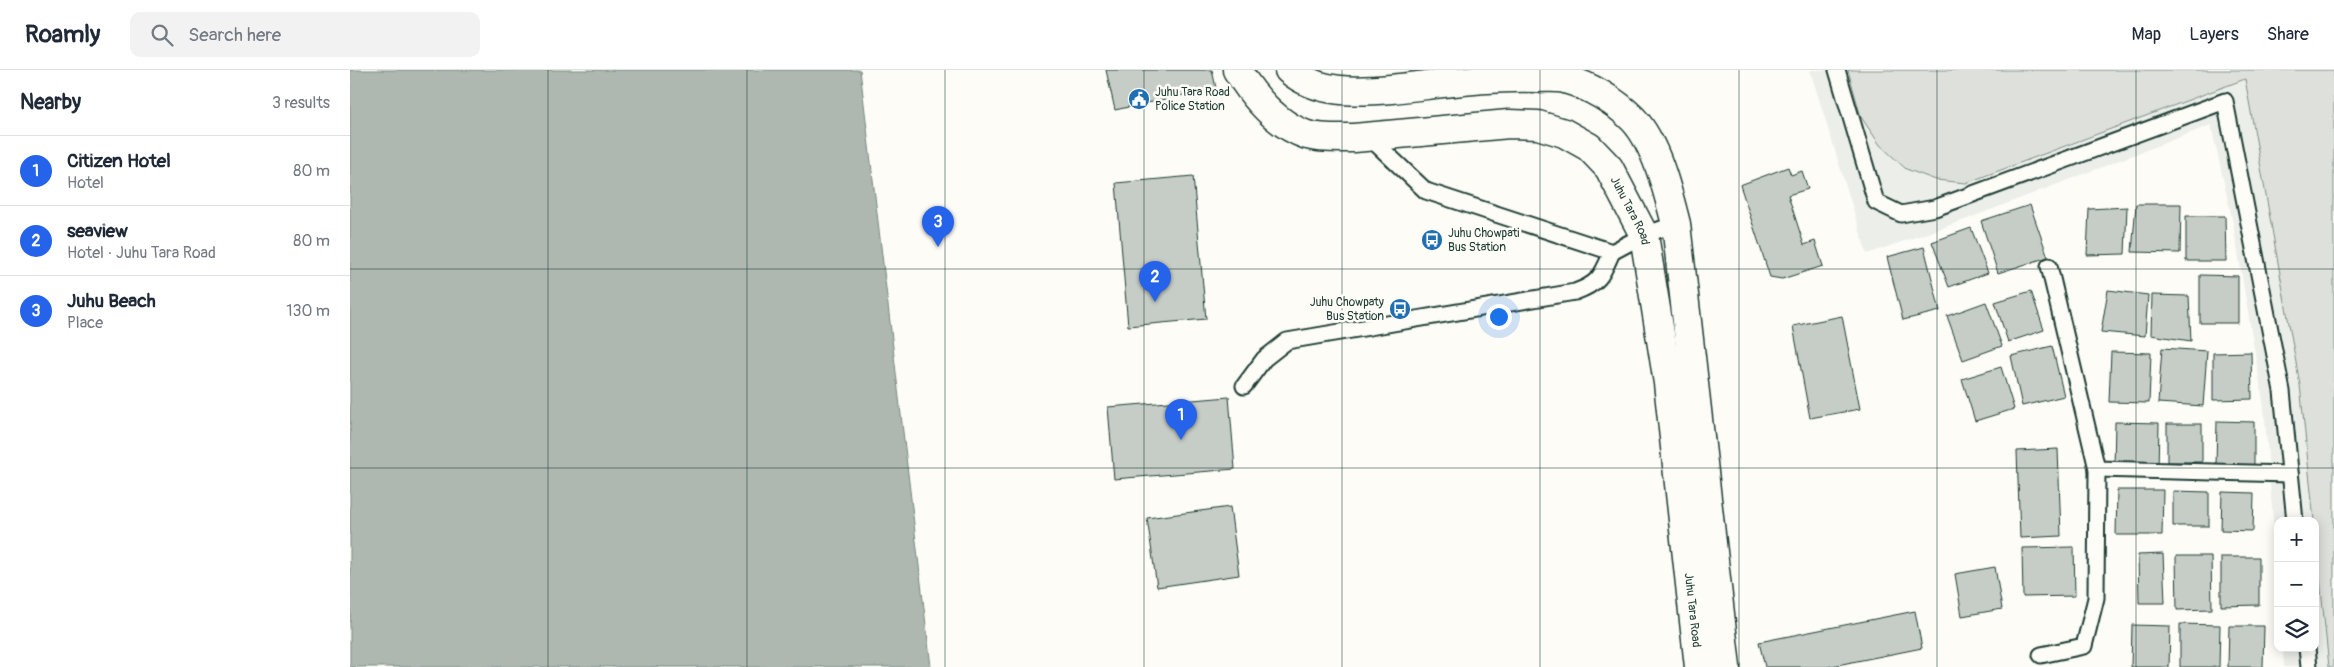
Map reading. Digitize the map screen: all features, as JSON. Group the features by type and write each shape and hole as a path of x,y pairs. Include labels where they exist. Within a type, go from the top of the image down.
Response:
{"main road":[{"name":"Juhu Tara Road","path":"1237,70 1266,109 1306,134 1328,138 1509,124 1538,125 1564,132 1589,147 1609,168 1644,235 1668,382 1699,667"},
{"name":"Juhu Tara Road","path":"1290,70 1301,79 1321,87 1364,91 1512,77 1564,79 1607,97 1634,120 1652,149 1665,181 1676,224 1726,667"}],"lane":[{"path":"1838,70 1876,202 1901,214 1935,208 2225,101 2282,392 2295,517"},
{"path":"1368,136 1426,191 1612,252"},
{"path":"1244,386 1264,359 1287,341 1575,292 1601,278 1612,252 1644,235 1676,224"},
{"path":"2041,655 2084,646 2096,598 2097,469 2049,266"},
{"path":"2097,469 2290,474"},
{"path":"2307,652 2309,667"}],"shaded area":[{"path":"350,70 860,70 931,667 350,667"},
{"path":"1810,70 2334,70 2334,667 2284,667 2283,652 2319,652 2319,517 2274,517 2274,533 2264,407 2233,223 2211,125 1959,222 1867,254"},
{"path":"1848,70 2334,70 2334,667 2329,667 2319,570 2319,517 2314,517 2300,385 2245,79 1966,183 1936,180 1906,169 1880,145 1861,117"}],"building":[{"name":"Juhu Tara Road Police Station","path":"1106,70 1212,70 1216,88 1115,110"},
{"path":"1788,167 1791,175 1802,171 1808,189 1788,195 1804,245 1815,241 1823,266 1782,279 1770,277 1740,185"},
{"path":"1193,176 1206,319 1128,326 1116,183"},
{"path":"2136,204 2181,204 2180,253 2132,252"},
{"path":"2030,205 2048,257 1998,273 1981,221"},
{"path":"2127,207 2125,254 2087,255 2089,209"},
{"path":"2186,216 2225,216 2226,261 2186,261"},
{"path":"1971,228 1988,273 1949,287 1932,242"},
{"path":"1924,247 1940,311 1903,320 1887,257"},
{"path":"2200,275 2238,276 2238,323 2200,323"},
{"path":"2108,290 2148,295 2145,336 2101,332"},
{"path":"2031,291 2044,330 2008,342 1995,302"},
{"path":"2152,295 2189,296 2191,341 2151,335"},
{"path":"1986,302 2002,346 1963,360 1947,316"},
{"path":"1842,316 1860,409 1810,418 1793,326"},
{"path":"2052,346 2064,396 2022,406 2011,356"},
{"path":"2162,348 2207,351 2203,406 2158,403"},
{"path":"2111,352 2151,353 2149,403 2109,402"},
{"path":"2251,352 2252,399 2213,400 2213,353"},
{"path":"2001,367 2014,409 1975,421 1962,379"},
{"path":"1229,397 1235,469 1114,479 1108,407"},
{"path":"2217,421 2254,422 2254,466 2216,466"},
{"path":"2115,422 2159,423 2158,470 2114,469"},
{"path":"2167,424 2202,424 2202,462 2167,462"},
{"path":"2058,449 2061,536 2020,538 2017,451"},
{"path":"2117,490 2163,490 2162,535 2116,535"},
{"path":"2173,491 2209,492 2209,526 2173,526"},
{"path":"2222,492 2254,493 2253,531 2221,530"},
{"path":"1230,507 1239,575 1157,587 1147,518"},
{"path":"2074,547 2075,596 2023,597 2022,548"},
{"path":"2163,554 2165,603 2139,603 2138,555"},
{"path":"2176,556 2211,556 2212,609 2177,610"},
{"path":"2221,557 2259,557 2259,605 2221,606"},
{"path":"1995,567 2002,609 1962,616 1955,574"},
{"path":"1915,611 1922,648 1827,667 1765,667 1759,642"},
{"path":"2180,624 2220,625 2219,667 2180,667"},
{"path":"2132,625 2170,626 2169,667 2131,667"},
{"path":"2229,626 2264,626 2263,667 2228,667"}],"place":[{"name":"Juhu Tara Road Police Station","path":"1139,99"},
{"name":"Juhu Chowpati Bus Station","path":"1432,240"},
{"name":"Juhu Beach","path":"938,247"},
{"name":"seaview","path":"1155,302"},
{"name":"Juhu Chowpaty Bus Station","path":"1400,309"},
{"name":"Citizen Hotel","path":"1181,440"}]}
